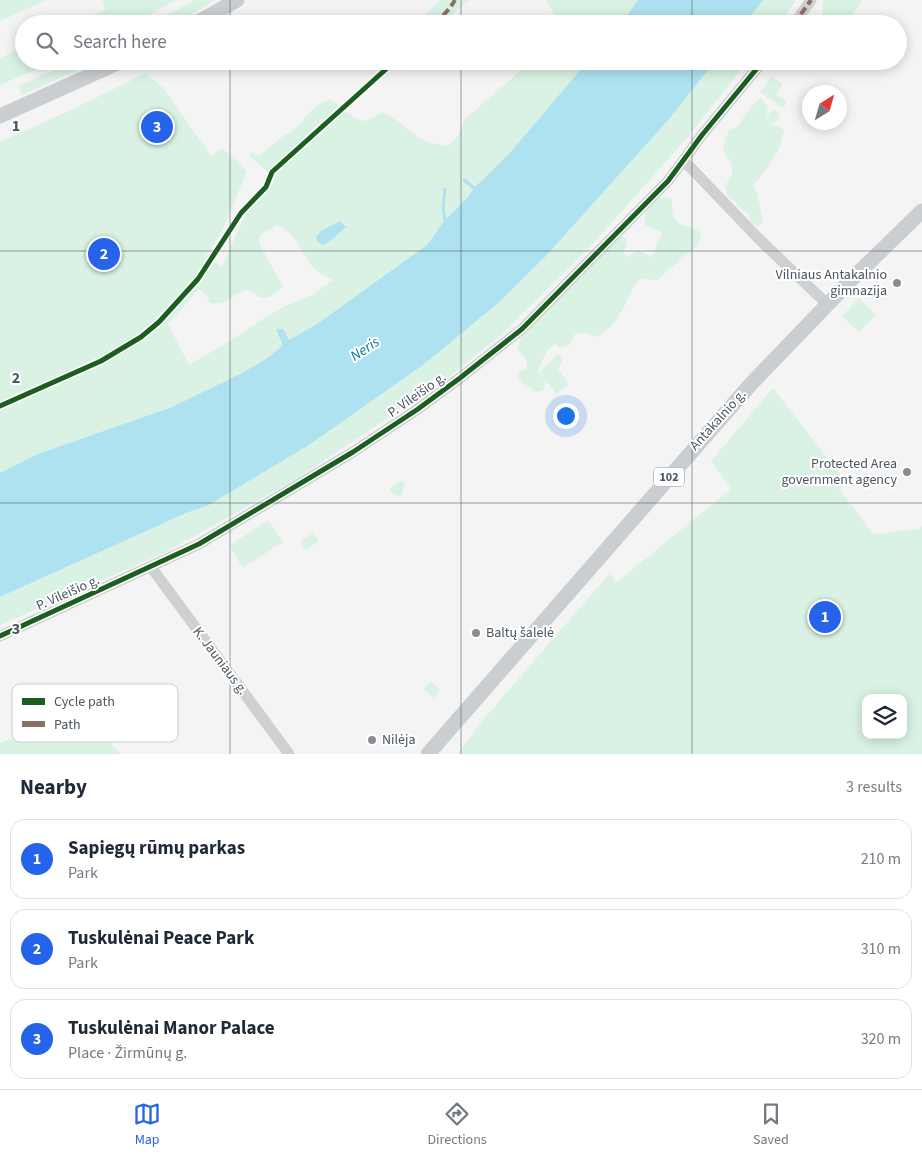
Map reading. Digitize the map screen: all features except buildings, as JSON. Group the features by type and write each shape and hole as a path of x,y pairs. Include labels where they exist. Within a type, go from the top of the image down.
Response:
{"main road":[{"path":"211,15 237,0"},
{"path":"0,116 102,70"},
{"name":"Antakalnio g.","path":"428,754 756,378 827,304 922,211"}],"street":[{"path":"800,15 811,0"},
{"name":"P. Vileišio g.","path":"0,636 199,544 353,452 418,409 460,378 522,329 668,181 702,135 756,70"},
{"path":"683,162 827,304"},
{"name":"K. Jauniaus g.","path":"151,567 289,754"}],"green space":[{"path":"0,0 47,0 0,21"},
{"path":"102,0 176,0 148,15 93,15 106,9"},
{"path":"195,0 216,0 189,15 168,15"},
{"path":"440,0 470,0 451,15 425,15"},
{"path":"545,0 638,0 627,15 555,15"},
{"path":"763,0 796,0 785,15 751,15"},
{"path":"823,0 862,0 852,15 822,15"},
{"path":"15,51 15,70 34,70 0,85 0,58"},
{"path":"54,70 78,70 22,95 18,86"},
{"path":"522,70 580,70 508,155 445,220 427,245 317,324 289,340 283,329 278,335 283,340 282,346 266,359 242,373 172,407 38,454 0,473 0,142 146,73 164,89 211,156 222,148 247,171 223,229 206,256 222,267 249,210 271,187 275,179 250,156 251,153 260,155 263,153 295,129 318,105 330,99 356,119 367,121 382,112 397,120 421,139 432,143 448,146 457,137 465,119","holes":["277,225 289,233 313,267 333,280 313,295 287,305 269,315 189,365 168,324 199,289 206,295 210,303 222,303 236,294 247,290 260,297 268,298 283,287 261,247 259,239 262,234"]},
{"path":"708,70 741,70 687,138 588,249 501,335 449,377 298,478 166,552 0,625 0,597 186,513 207,506 309,445 423,365 497,304 545,257 670,118"},
{"path":"771,76 783,84 776,94 787,102 783,108 760,92"},
{"path":"761,98 768,107 766,119 769,121 767,117 770,112 774,110 778,112 780,115 778,121 774,123 769,122 772,125 779,126 784,131 779,149 767,169 753,185 757,193 763,221 757,226 751,222 749,215 727,195 725,185 729,181 732,168 729,159 723,151 725,138 730,130 737,127 754,103"},
{"path":"666,197 672,199 672,209 676,221 701,233 700,243 657,280 640,279 635,284 616,320 598,337 586,333 575,334 568,346 560,348 555,344 551,346 538,371 545,380 544,390 536,392 522,382 517,375 527,367 527,361 517,348 522,336 618,237 626,237 627,243 623,253 628,257 638,250 651,257 662,232 645,225 645,213 658,198"},
{"path":"859,298 876,315 859,332 842,316"},
{"path":"558,354 563,360 558,369 569,385 556,394 540,372"},
{"path":"773,388 846,482 839,489 873,534 919,529 922,526 922,754 457,754 483,720 609,574 617,582 731,489 711,461"},
{"path":"400,481 405,483 401,496 394,495 389,489"},
{"path":"268,520 283,542 243,568 229,546"},
{"path":"313,533 319,541 306,550 300,542"},
{"path":"431,681 440,690 433,698 424,689"},
{"path":"12,738 12,742 110,742 121,754 0,754 0,743"}],"water":[{"path":"638,0 763,0 751,15 627,15"},
{"name":"Neris","path":"580,70 708,70 670,118 545,257 497,304 423,365 309,445 207,506 186,513 0,597 0,473 38,454 172,407 242,373 266,359 282,346 277,329 283,329 289,340 317,324 427,245 445,220 508,155"},
{"path":"340,221 346,227 323,245 318,242 316,237 321,231"}],"waterway":[{"path":"464,180 474,188"},
{"path":"445,189 443,209 445,220"}],"marked path":[{"path":"443,15 455,0"},
{"path":"800,15 811,0"}],"cycle path":[{"path":"0,406 101,361 141,337 159,322 198,279 241,213 266,187 272,172 385,70"},
{"path":"0,636 199,544 353,452 418,409 460,378 522,329 668,181 702,135 756,70"}],"place":[{"name":"Tuskulėnai Manor Palace","path":"157,127"},
{"name":"Tuskulėnai Peace Park","path":"104,254"},
{"name":"Vilniaus Antakalnio gimnazija","path":"897,283"},
{"name":"Protected Area government agency","path":"907,472"},
{"name":"Sapiegų rūmų parkas","path":"825,617"},
{"name":"Baltų šalelė","path":"476,633"},
{"name":"Nilėja","path":"372,740"}]}
